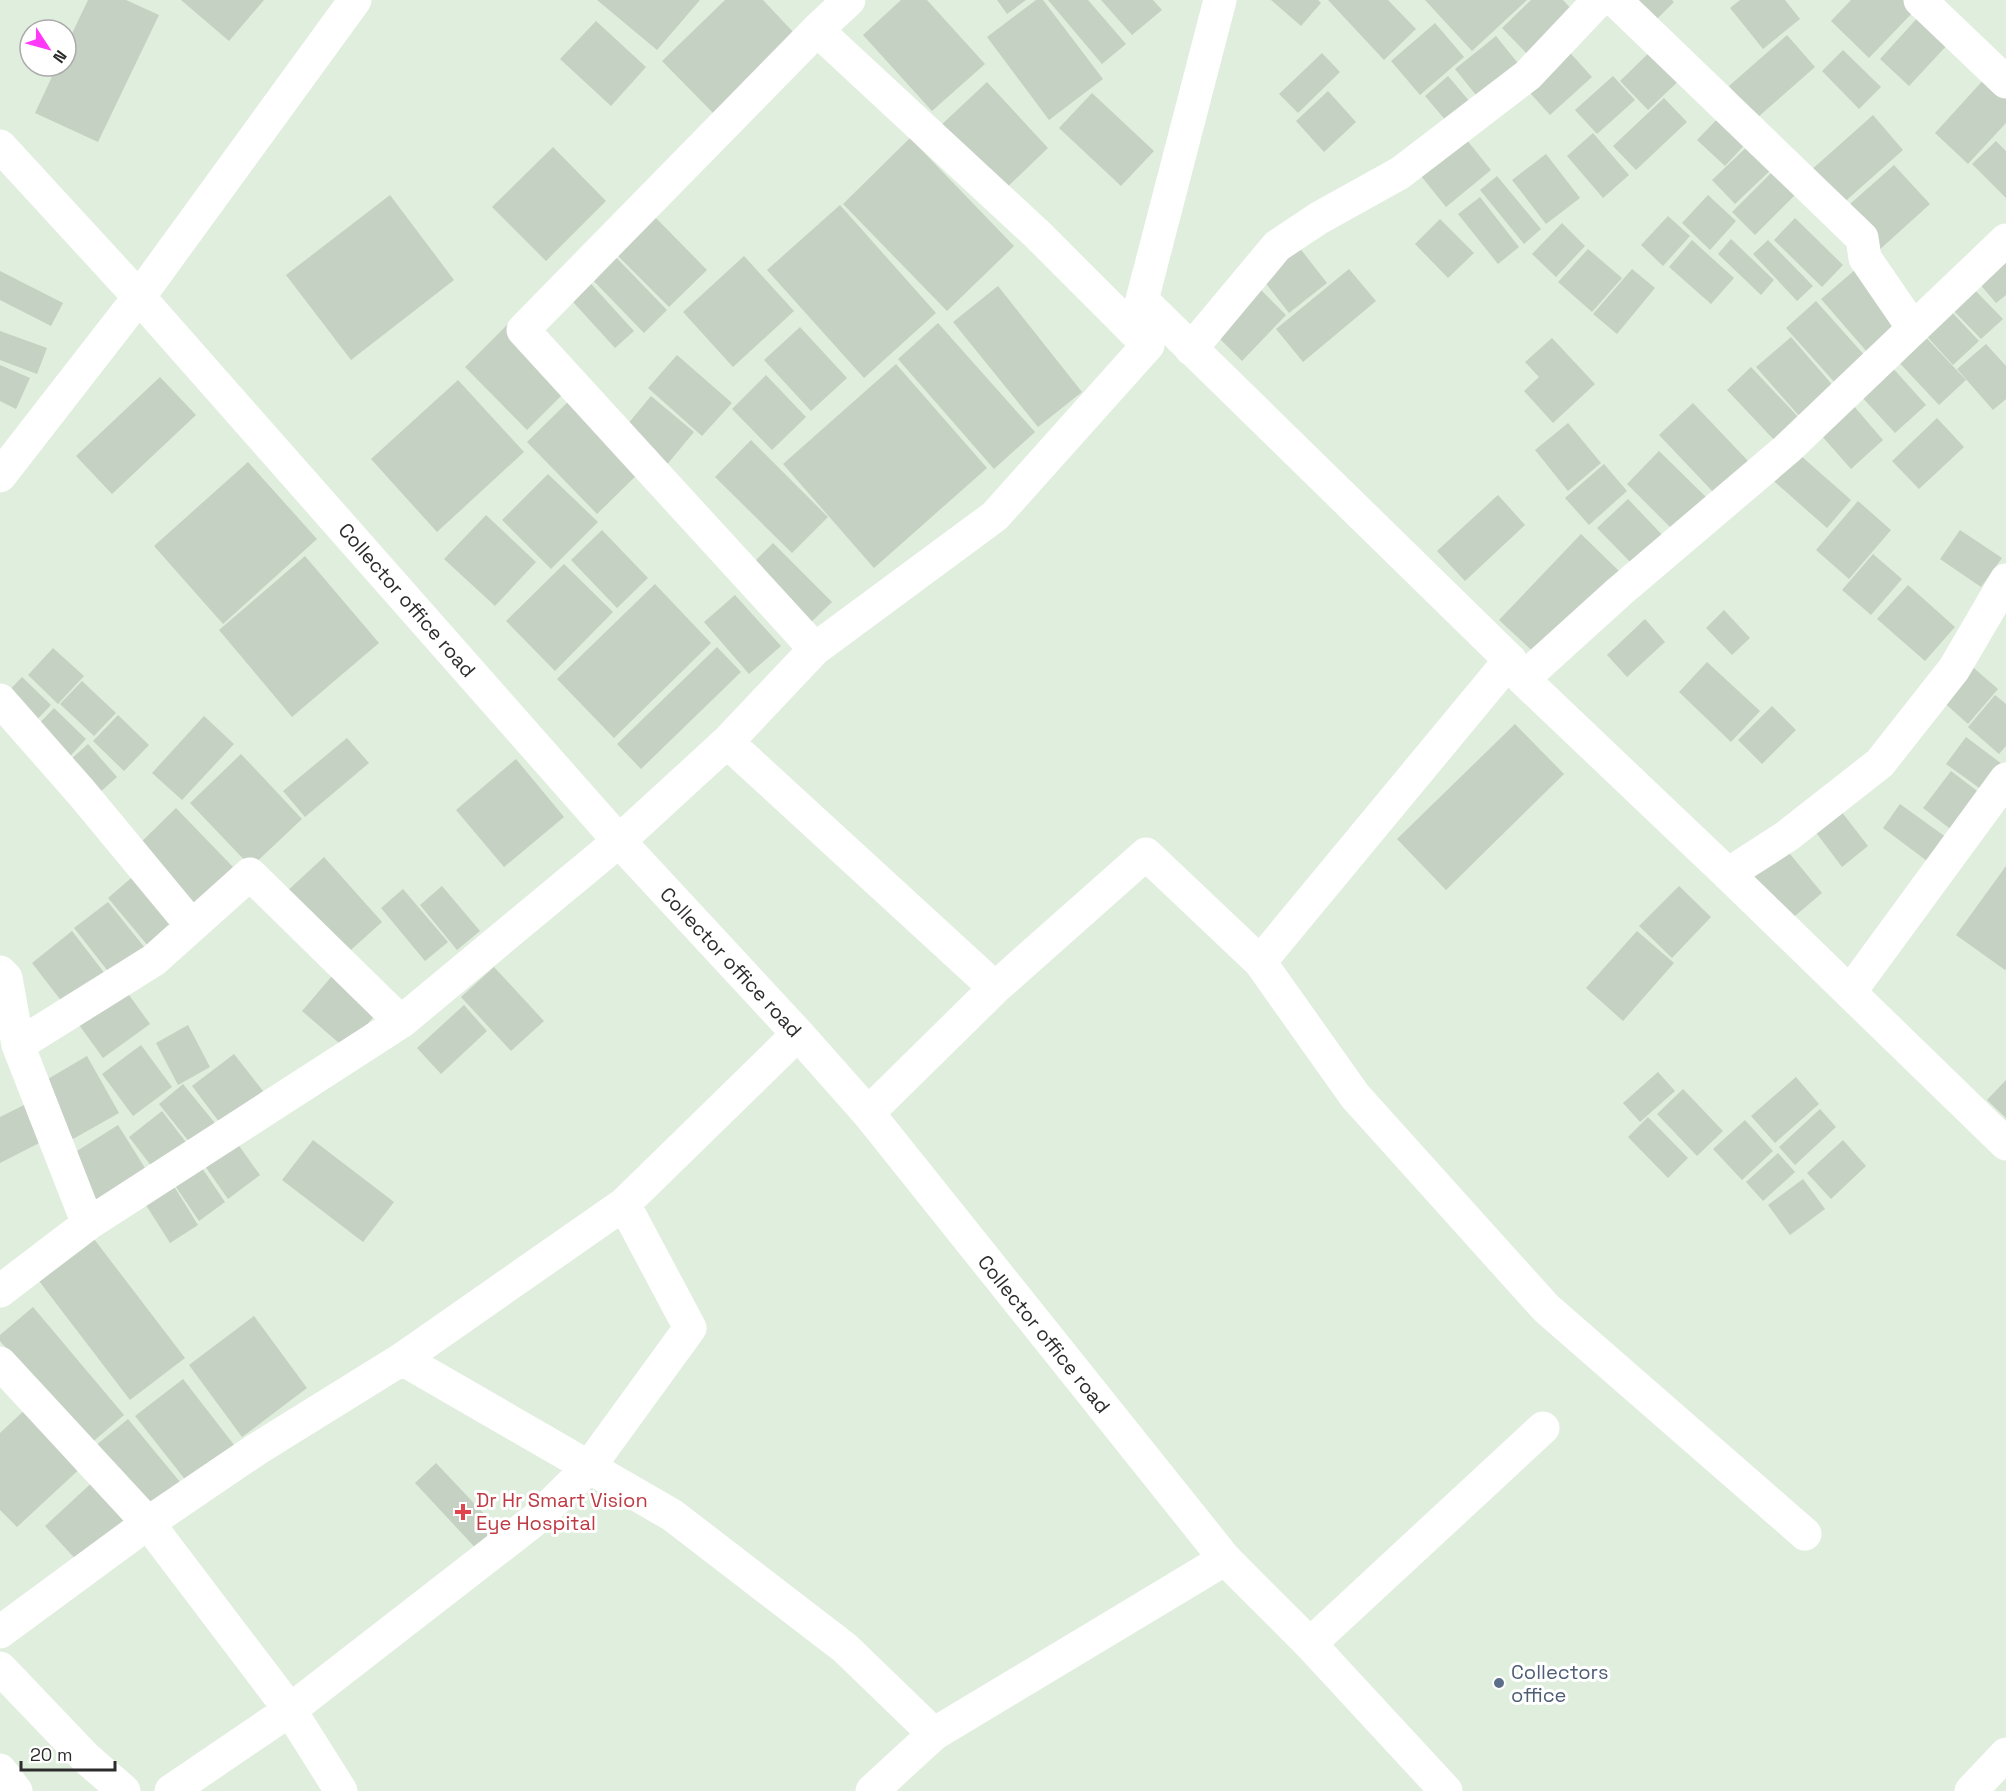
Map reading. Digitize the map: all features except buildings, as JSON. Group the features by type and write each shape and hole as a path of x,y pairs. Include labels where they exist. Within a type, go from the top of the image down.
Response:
{"street":[{"path":"0,476 140,297 355,0"},
{"path":"0,1291 88,1224 401,1022 620,840 727,742 815,649 995,516 1148,345 1142,300 1220,0"},
{"path":"1191,349 1277,246 1319,218 1400,173 1528,75 1599,0"},
{"path":"1615,0 1862,238 1865,258 1913,328"},
{"path":"1921,0 2006,82"},
{"path":"815,649 523,330 845,1"},
{"path":"817,30 1037,234 1148,345"},
{"name":"Collector office road","path":"0,146 140,297 620,840 868,1113 1224,1559 1310,1644 1446,1791"},
{"path":"1260,962 1516,669 1619,592 1787,449 2006,240"},
{"path":"1142,300 1516,669 2006,1144"},
{"path":"1728,874 1787,836 1880,763 1954,669 2006,580"},
{"path":"0,700 81,792 192,926"},
{"path":"727,742 995,988"},
{"path":"1850,992 2006,779"},
{"path":"868,1113 995,988 1146,854 1260,962 1355,1096 1546,1308 1805,1533"},
{"path":"18,1045 154,960 250,874 401,1022"},
{"path":"2,978 18,1045 88,1224"},
{"path":"0,1632 148,1523 257,1449 402,1359 624,1204 798,1034"},
{"path":"171,1791 290,1710 536,1519 589,1467 690,1328 624,1204"},
{"path":"402,1359 672,1515 845,1648 934,1734"},
{"path":"0,1363 148,1523 290,1710 341,1791"},
{"path":"1310,1644 1543,1428"},
{"path":"872,1791 934,1734 1224,1559"},
{"path":"0,1668 86,1758 124,1791"},
{"path":"1971,1791 2006,1754"},
{"path":"0,1770 16,1791"}],"place":[{"name":"Dr Hr Smart Vision Eye Hospital","path":"463,1512"},
{"name":"Collectors office","path":"1499,1683"}]}
